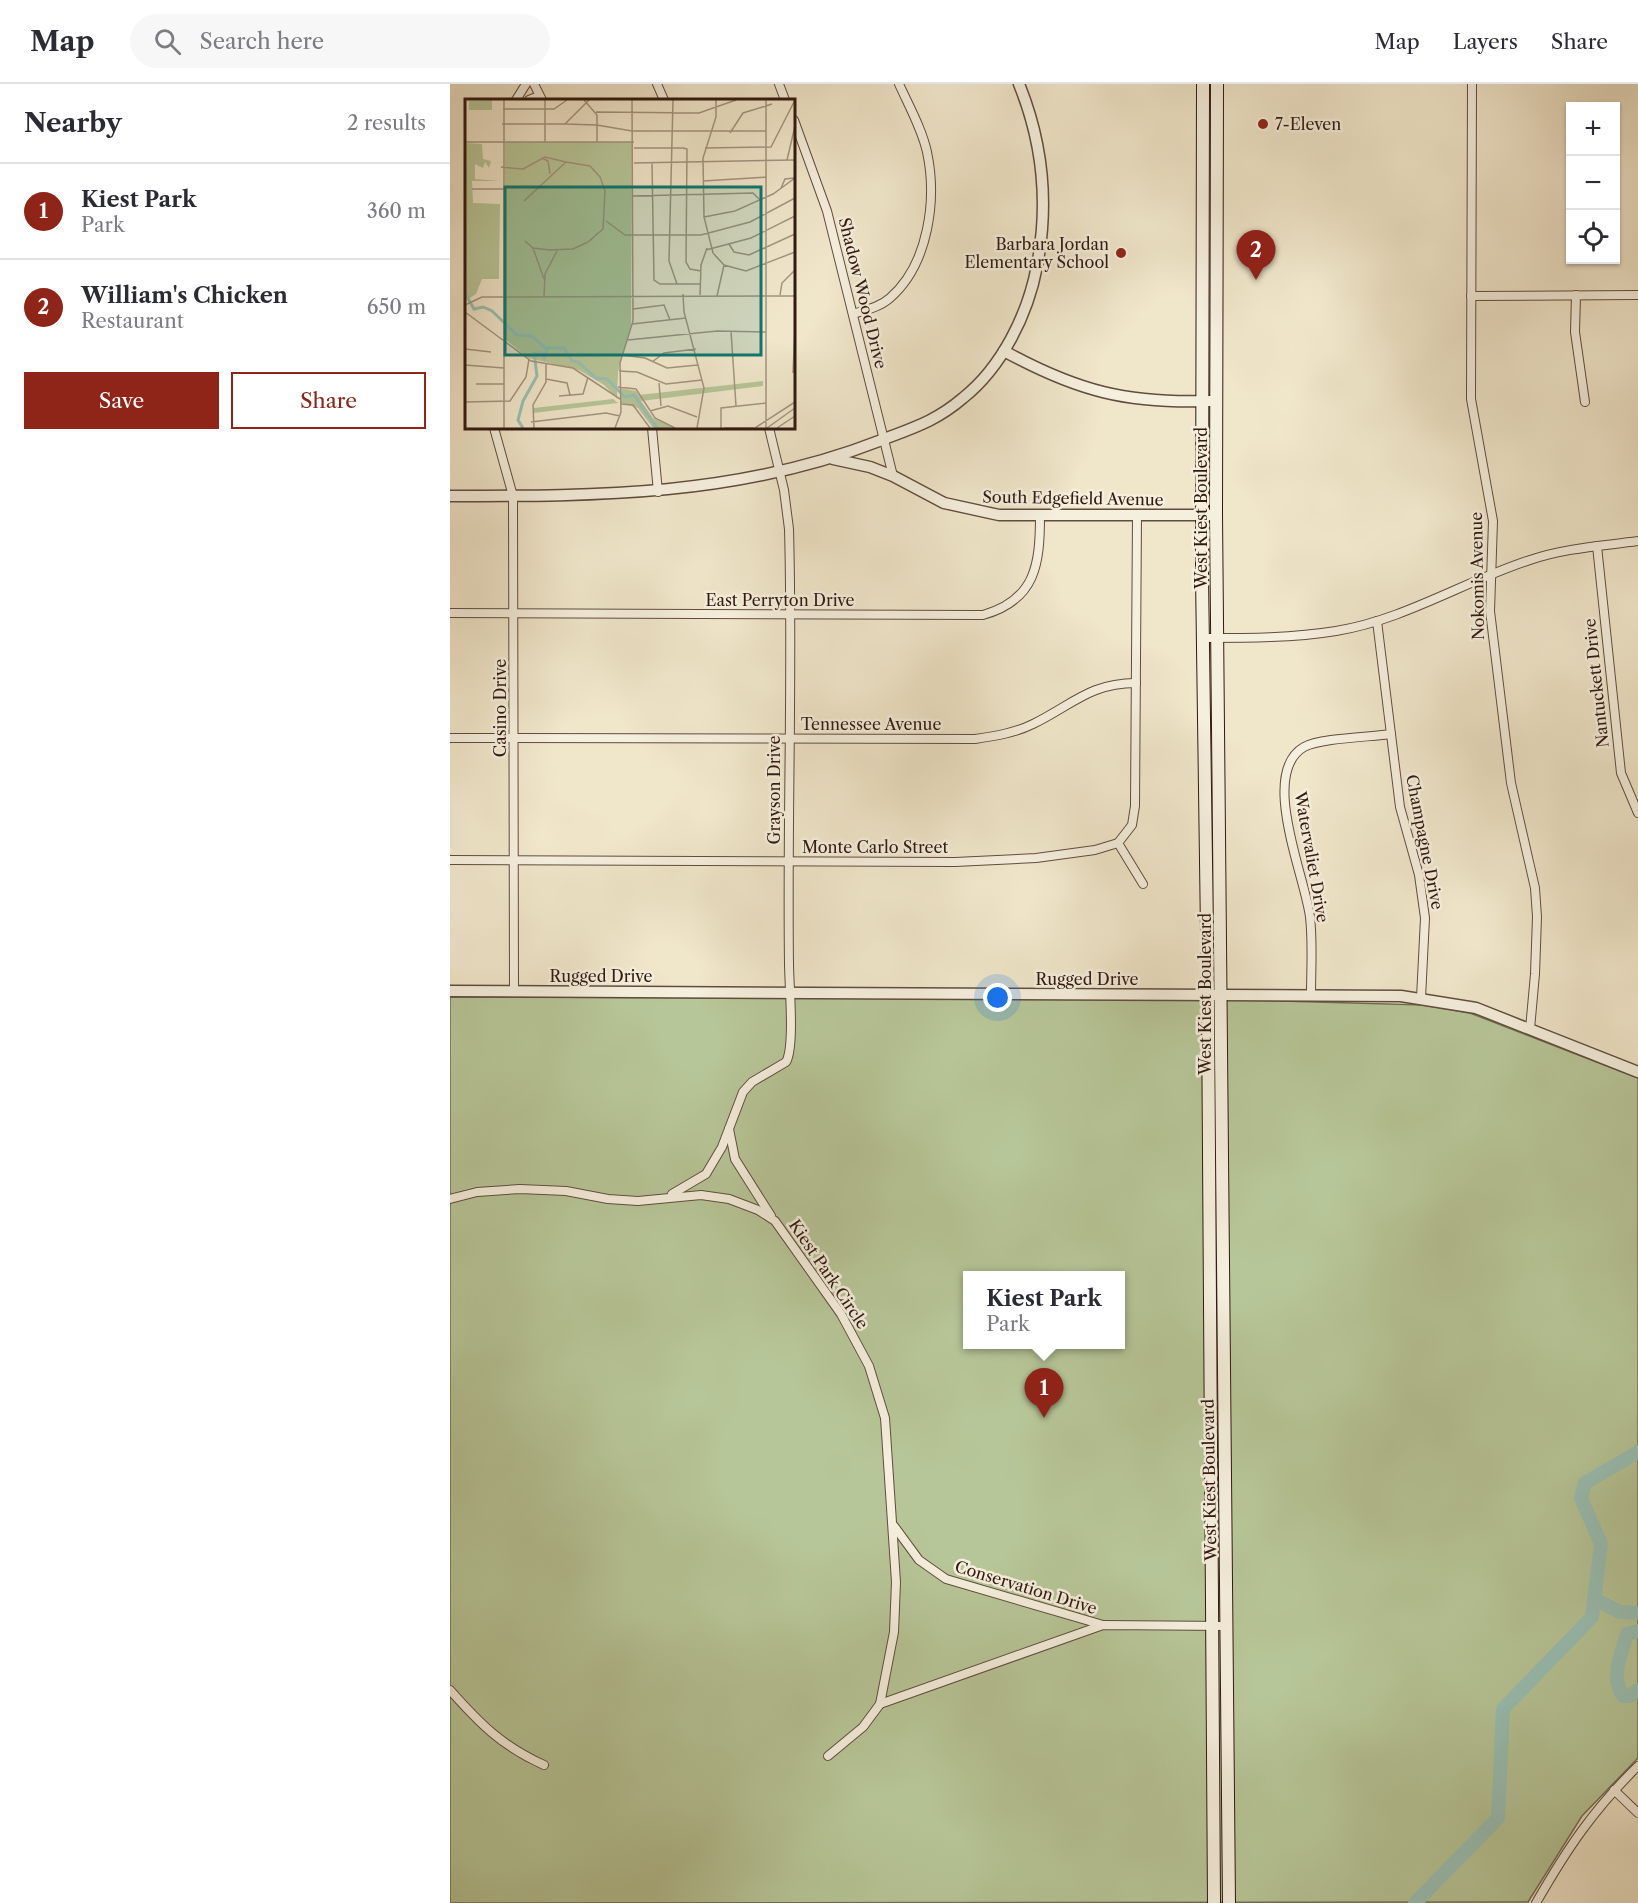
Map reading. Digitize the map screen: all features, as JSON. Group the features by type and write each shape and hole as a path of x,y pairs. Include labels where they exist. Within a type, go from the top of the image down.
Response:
{"main road":[{"name":"West Kiest Boulevard","path":"1203,84 1202,515 1208,994 1214,1903"},
{"name":"West Kiest Boulevard","path":"1218,84 1216,515 1221,814 1229,1903"},
{"path":"1203,229 1217,229"},
{"path":"1202,316 1217,316"},
{"path":"1206,814 1221,814"}],"street":[{"path":"517,99 526,84"},
{"path":"534,84 540,98"},
{"path":"657,84 664,99"},
{"path":"779,84 785,99"},
{"path":"853,314 880,305 899,290 914,264 928,225 932,191 927,150 899,84"},
{"name":"South Edgefield Avenue","path":"450,496 606,496 711,485 833,459 914,429 940,416 965,398 986,377 1004,351 1025,309 1035,277 1044,220 1045,196 1038,141 1019,84"},
{"name":"Nokomis Avenue","path":"1472,84 1471,399 1490,497 1490,611 1511,783 1529,856 1537,917 1530,1029"},
{"name":"Shadow Wood Drive","path":"795,123 826,211 893,476"},
{"path":"1576,295 1575,332 1585,402"},
{"path":"1471,296 1638,295"},
{"path":"1004,351 1049,375 1124,398 1217,401"},
{"name":"Casino Drive","path":"494,429 513,496 514,991"},
{"path":"652,429 658,492"},
{"name":"Grayson Drive","path":"663,1197 681,1191 706,1174 729,1129 743,1092 752,1082 781,1066 789,1056 792,1041 789,992 788,862 788,511 769,429"},
{"name":"South Edgefield Avenue","path":"833,459 852,462 893,476 927,496 962,508 999,515 1216,515"},
{"name":"East Perryton Drive","path":"450,613 969,616 999,610 1015,601 1026,587 1035,569 1040,550 1040,515"},
{"path":"1137,515 1134,815 1132,825 1118,843 1143,884"},
{"path":"1204,638 1252,638 1336,631 1377,621 1491,574 1548,554 1638,541"},
{"name":"Nantuckett Drive","path":"1597,546 1621,773 1638,813"},
{"name":"Champagne Drive","path":"1377,621 1400,807 1419,875 1425,918 1421,998"},
{"name":"Tennessee Avenue","path":"450,738 975,739 998,736 1033,724 1083,693 1099,687 1116,683 1136,683"},
{"name":"Watervaliet Drive","path":"1311,995 1310,918 1289,827 1284,785 1285,772 1289,761 1305,746 1391,734"},
{"name":"Monte Carlo Street","path":"450,860 985,862 1095,850 1118,843"},
{"name":"Rugged Drive","path":"450,990 1221,994 1421,998 1476,1008 1638,1072"},
{"path":"729,1129 735,1159 775,1221"},
{"name":"Kiest Park Circle","path":"450,1198 477,1192 520,1189 566,1191 608,1200 638,1201 701,1195 744,1204 775,1221 841,1314 869,1366 885,1418 893,1524 894,1632 880,1704 863,1727 828,1756"},
{"name":"Conservation Drive","path":"893,1524 919,1560 946,1579 1103,1625 1227,1626"},
{"name":"Conservation Drive","path":"880,1704 1103,1625"},
{"path":"450,1690 483,1728 509,1748 544,1765"},
{"path":"1536,1903 1567,1848 1638,1766"},
{"path":"1614,1791 1638,1813"}],"green space":[{"path":"450,997 1204,999 1424,1005 1470,1013 1638,1078 1638,1758 1582,1816 1528,1902 450,1903"}],"waterway":[{"path":"1415,1903 1498,1818 1503,1709 1592,1617 1601,1544 1581,1498 1585,1483 1638,1452"},
{"path":"1594,1599 1620,1612 1638,1613"},
{"path":"1638,1631 1627,1634 1617,1674 1619,1689 1623,1696 1630,1696 1638,1690"}],"place":[{"name":"7-Eleven","path":"1263,124"},
{"name":"Barbara Jordan Elementary School","path":"1121,253"},
{"name":"William's Chicken","path":"1256,280"},
{"name":"Kiest Park","path":"1044,1418"}]}
